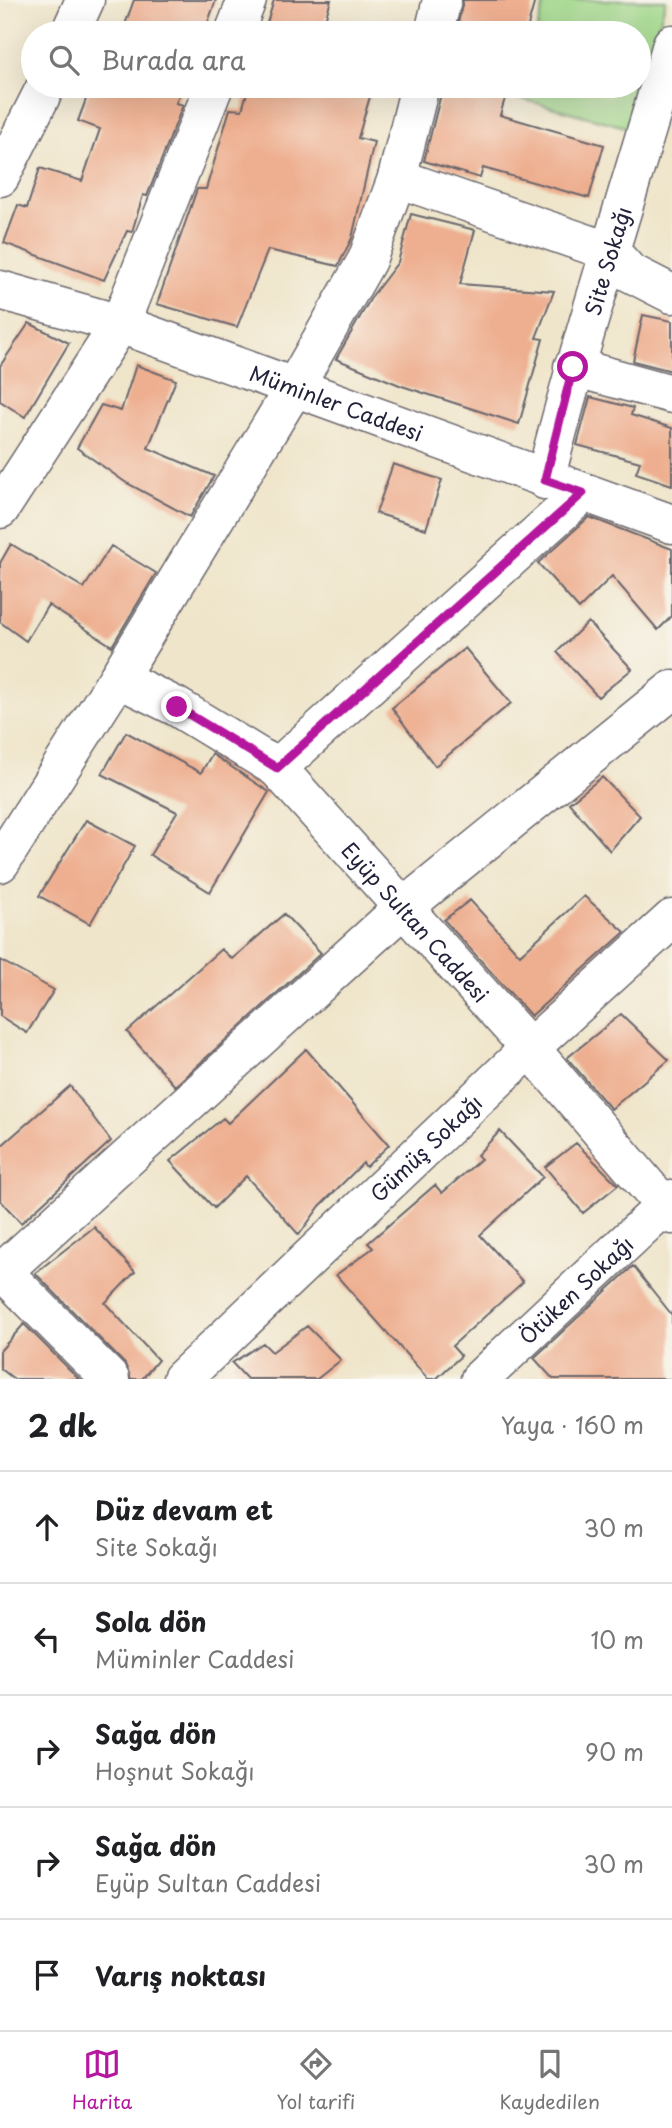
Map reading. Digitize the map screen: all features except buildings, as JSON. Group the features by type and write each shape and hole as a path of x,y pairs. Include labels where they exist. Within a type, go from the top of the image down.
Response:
{"street":[{"path":"76,21 85,0"},
{"path":"239,21 247,0"},
{"path":"437,21 442,0"},
{"name":"Site Sokağı","path":"545,480 573,367 611,252 672,44"},
{"path":"0,177 40,98"},
{"path":"0,509 120,324 209,98"},
{"path":"0,863 118,678 294,388 367,260 397,178 417,98"},
{"path":"397,178 611,252 629,272 672,294"},
{"name":"Müminler Caddesi","path":"0,290 120,324 672,524"},
{"path":"573,367 672,394"},
{"path":"277,768 583,493"},
{"name":"Eyüp Sultan Caddesi","path":"118,678 177,707 277,768 530,1048 669,1207"},
{"path":"110,1379 2,1270 403,908 672,690"},
{"name":"Gümüş Sokağı","path":"182,1379 530,1048 672,919"},
{"name":"Ötüken Sokağı","path":"480,1379 669,1207"}],"green space":[{"path":"545,0 666,0 651,52 651,21 539,21"},
{"path":"518,98 638,98 629,128"}],"route":[{"path":"177,707 277,768 583,493 545,480 573,367"}]}
